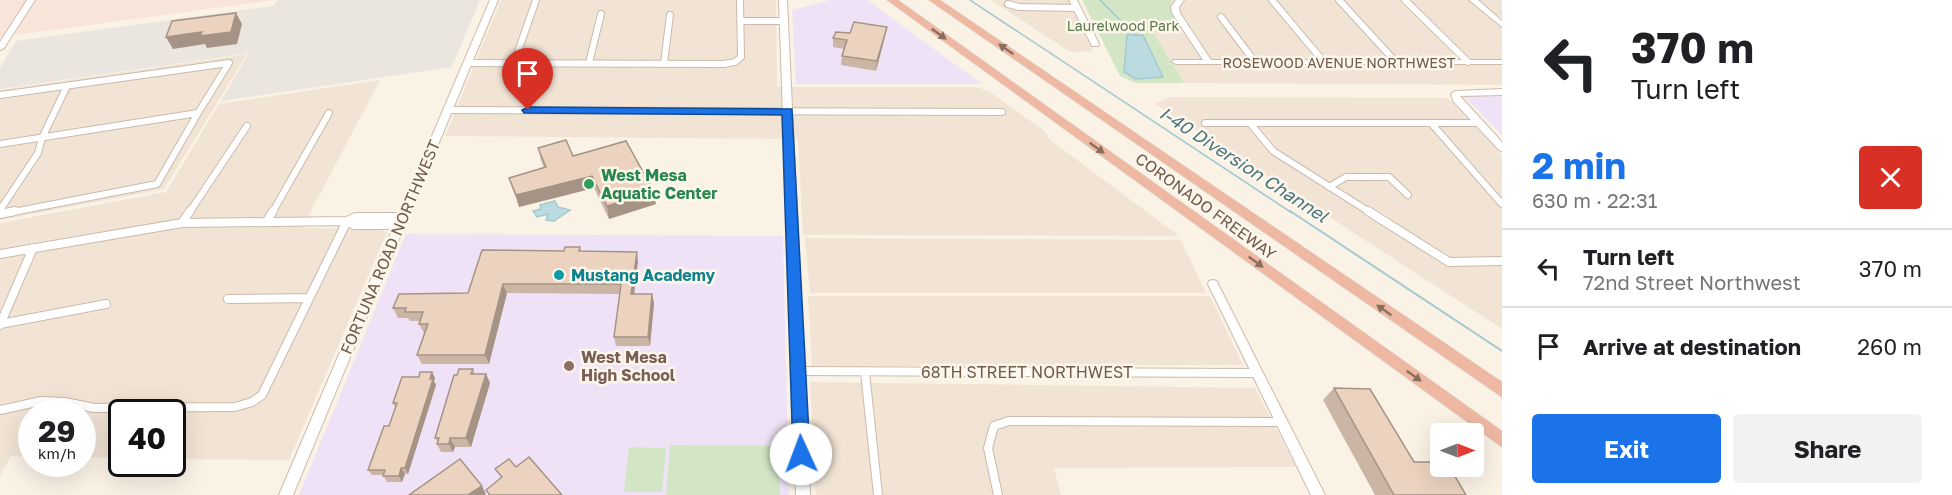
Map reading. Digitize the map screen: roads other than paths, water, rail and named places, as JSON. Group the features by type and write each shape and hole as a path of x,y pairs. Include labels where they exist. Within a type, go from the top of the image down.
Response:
{"highway":[{"name":"CORONADO FREEWAY","path":"892,0 1502,440"},
{"name":"CORONADO FREEWAY","path":"934,0 1502,390"}],"street":[{"path":"0,48 31,0"},
{"name":"FORTUNA ROAD NORTHWEST","path":"286,495 494,0"},
{"path":"514,63 536,0"},
{"path":"467,63 724,64 735,62 741,57 740,0"},
{"path":"783,0 803,495"},
{"path":"1180,0 1175,7 1176,13 1209,62"},
{"path":"1272,0 1323,61"},
{"path":"1339,0 1395,61"},
{"path":"1405,0 1468,62"},
{"path":"1473,0 1502,25"},
{"path":"1008,4 1018,7 1075,4 1095,44"},
{"path":"589,63 601,14"},
{"path":"664,63 670,15"},
{"path":"1221,17 1255,62"},
{"path":"740,21 783,21"},
{"name":"ROSEWOOD AVENUE NORTHWEST","path":"1176,62 1502,62"},
{"path":"0,95 229,63 157,184 0,212"},
{"path":"0,212 38,153 42,138 67,86"},
{"path":"1502,92 1455,94 1456,99 1502,148"},
{"path":"448,110 1002,112"},
{"path":"0,144 198,113"},
{"path":"267,221 329,113"},
{"path":"1205,123 1478,123"},
{"path":"1250,123 1273,151 1449,262 1502,261"},
{"path":"1431,123 1502,204"},
{"path":"182,223 247,126"},
{"path":"1329,187 1346,177 1389,177 1408,195"},
{"path":"0,410 42,401 65,402 94,408 235,407 252,402 262,395 347,221"},
{"path":"0,254 182,223 347,221 354,225 401,221"},
{"path":"0,325 33,248"},
{"path":"1213,284 1318,495"},
{"path":"228,299 309,298"},
{"path":"0,325 106,304"},
{"name":"68TH STREET NORTHWEST","path":"798,371 1256,373"},
{"path":"865,372 878,495"},
{"path":"998,495 988,448 994,426 1010,421 1281,422"}],"water":[{"path":"1127,35 1143,35 1163,77 1136,79 1124,72"},
{"path":"555,201 558,207 570,210 554,221 546,220 548,214 537,217 533,211 541,209 540,205"}],"waterway":[{"name":"I-40 Diversion Channel","path":"970,0 1292,213"},
{"path":"1100,0 1135,35"},
{"name":"I-40 Diversion Channel","path":"1290,211 1502,351"}],"place":[{"name":"West Mesa Aquatic Center","path":"589,184"},
{"name":"Mustang Academy","path":"559,275"},
{"name":"West Mesa High School","path":"569,366"}],"park label":[{"name":"Laurelwood Park","path":"1123,25"}]}
